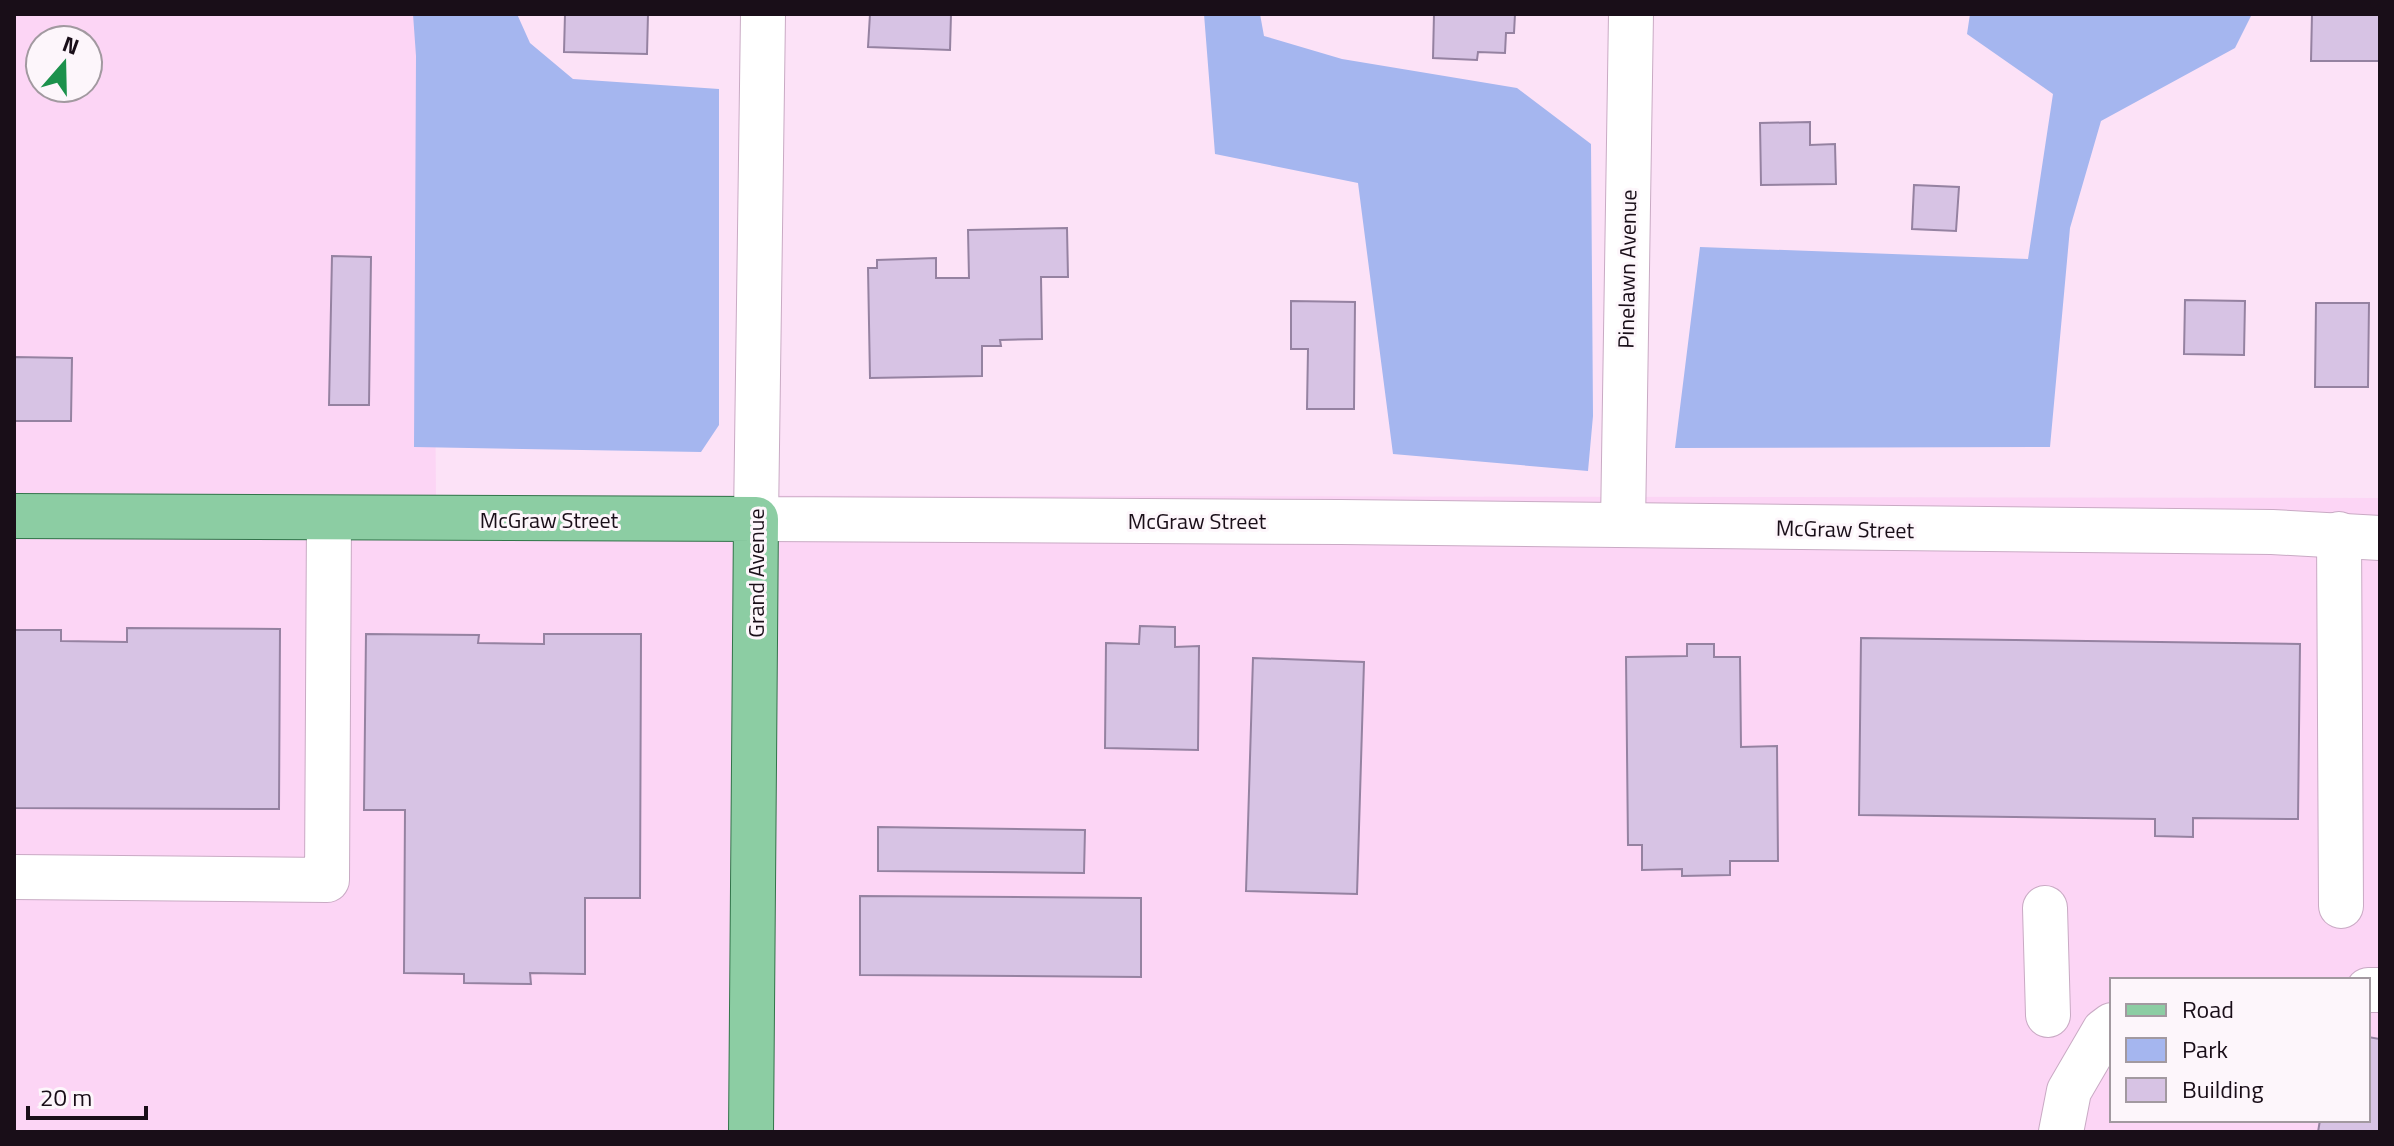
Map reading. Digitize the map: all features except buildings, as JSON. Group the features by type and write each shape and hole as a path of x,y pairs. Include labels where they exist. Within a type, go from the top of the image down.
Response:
{"main road":[{"name":"McGraw Street","path":"14,516 756,519"},
{"name":"Grand Avenue","path":"751,1132 756,519"}],"street":[{"name":"Grand Avenue","path":"756,519 763,14"},
{"name":"Pinelawn Avenue","path":"1623,525 1631,14"},
{"path":"14,877 327,880 329,519"},
{"name":"McGraw Street","path":"756,519 1623,525 2360,536"},
{"path":"2341,906 2360,536"},
{"path":"2045,908 2048,1015"},
{"path":"2061,1132 2069,1091 2104,1031 2110,1026"}],"shaded area":[{"path":"14,14 432,14 436,495 2380,498 2380,1132 14,1132"}],"green space":[{"path":"413,14 517,14 530,43 573,79 719,89 719,425 701,452 414,447 416,56"},
{"path":"1204,14 1260,14 1264,36 1342,59 1517,88 1591,144 1593,416 1588,471 1393,454 1358,183 1215,154"},
{"path":"1970,14 2252,14 2235,48 2101,121 2070,228 2050,447 1675,448 1700,247 2028,259 2053,94 1967,34"}]}
